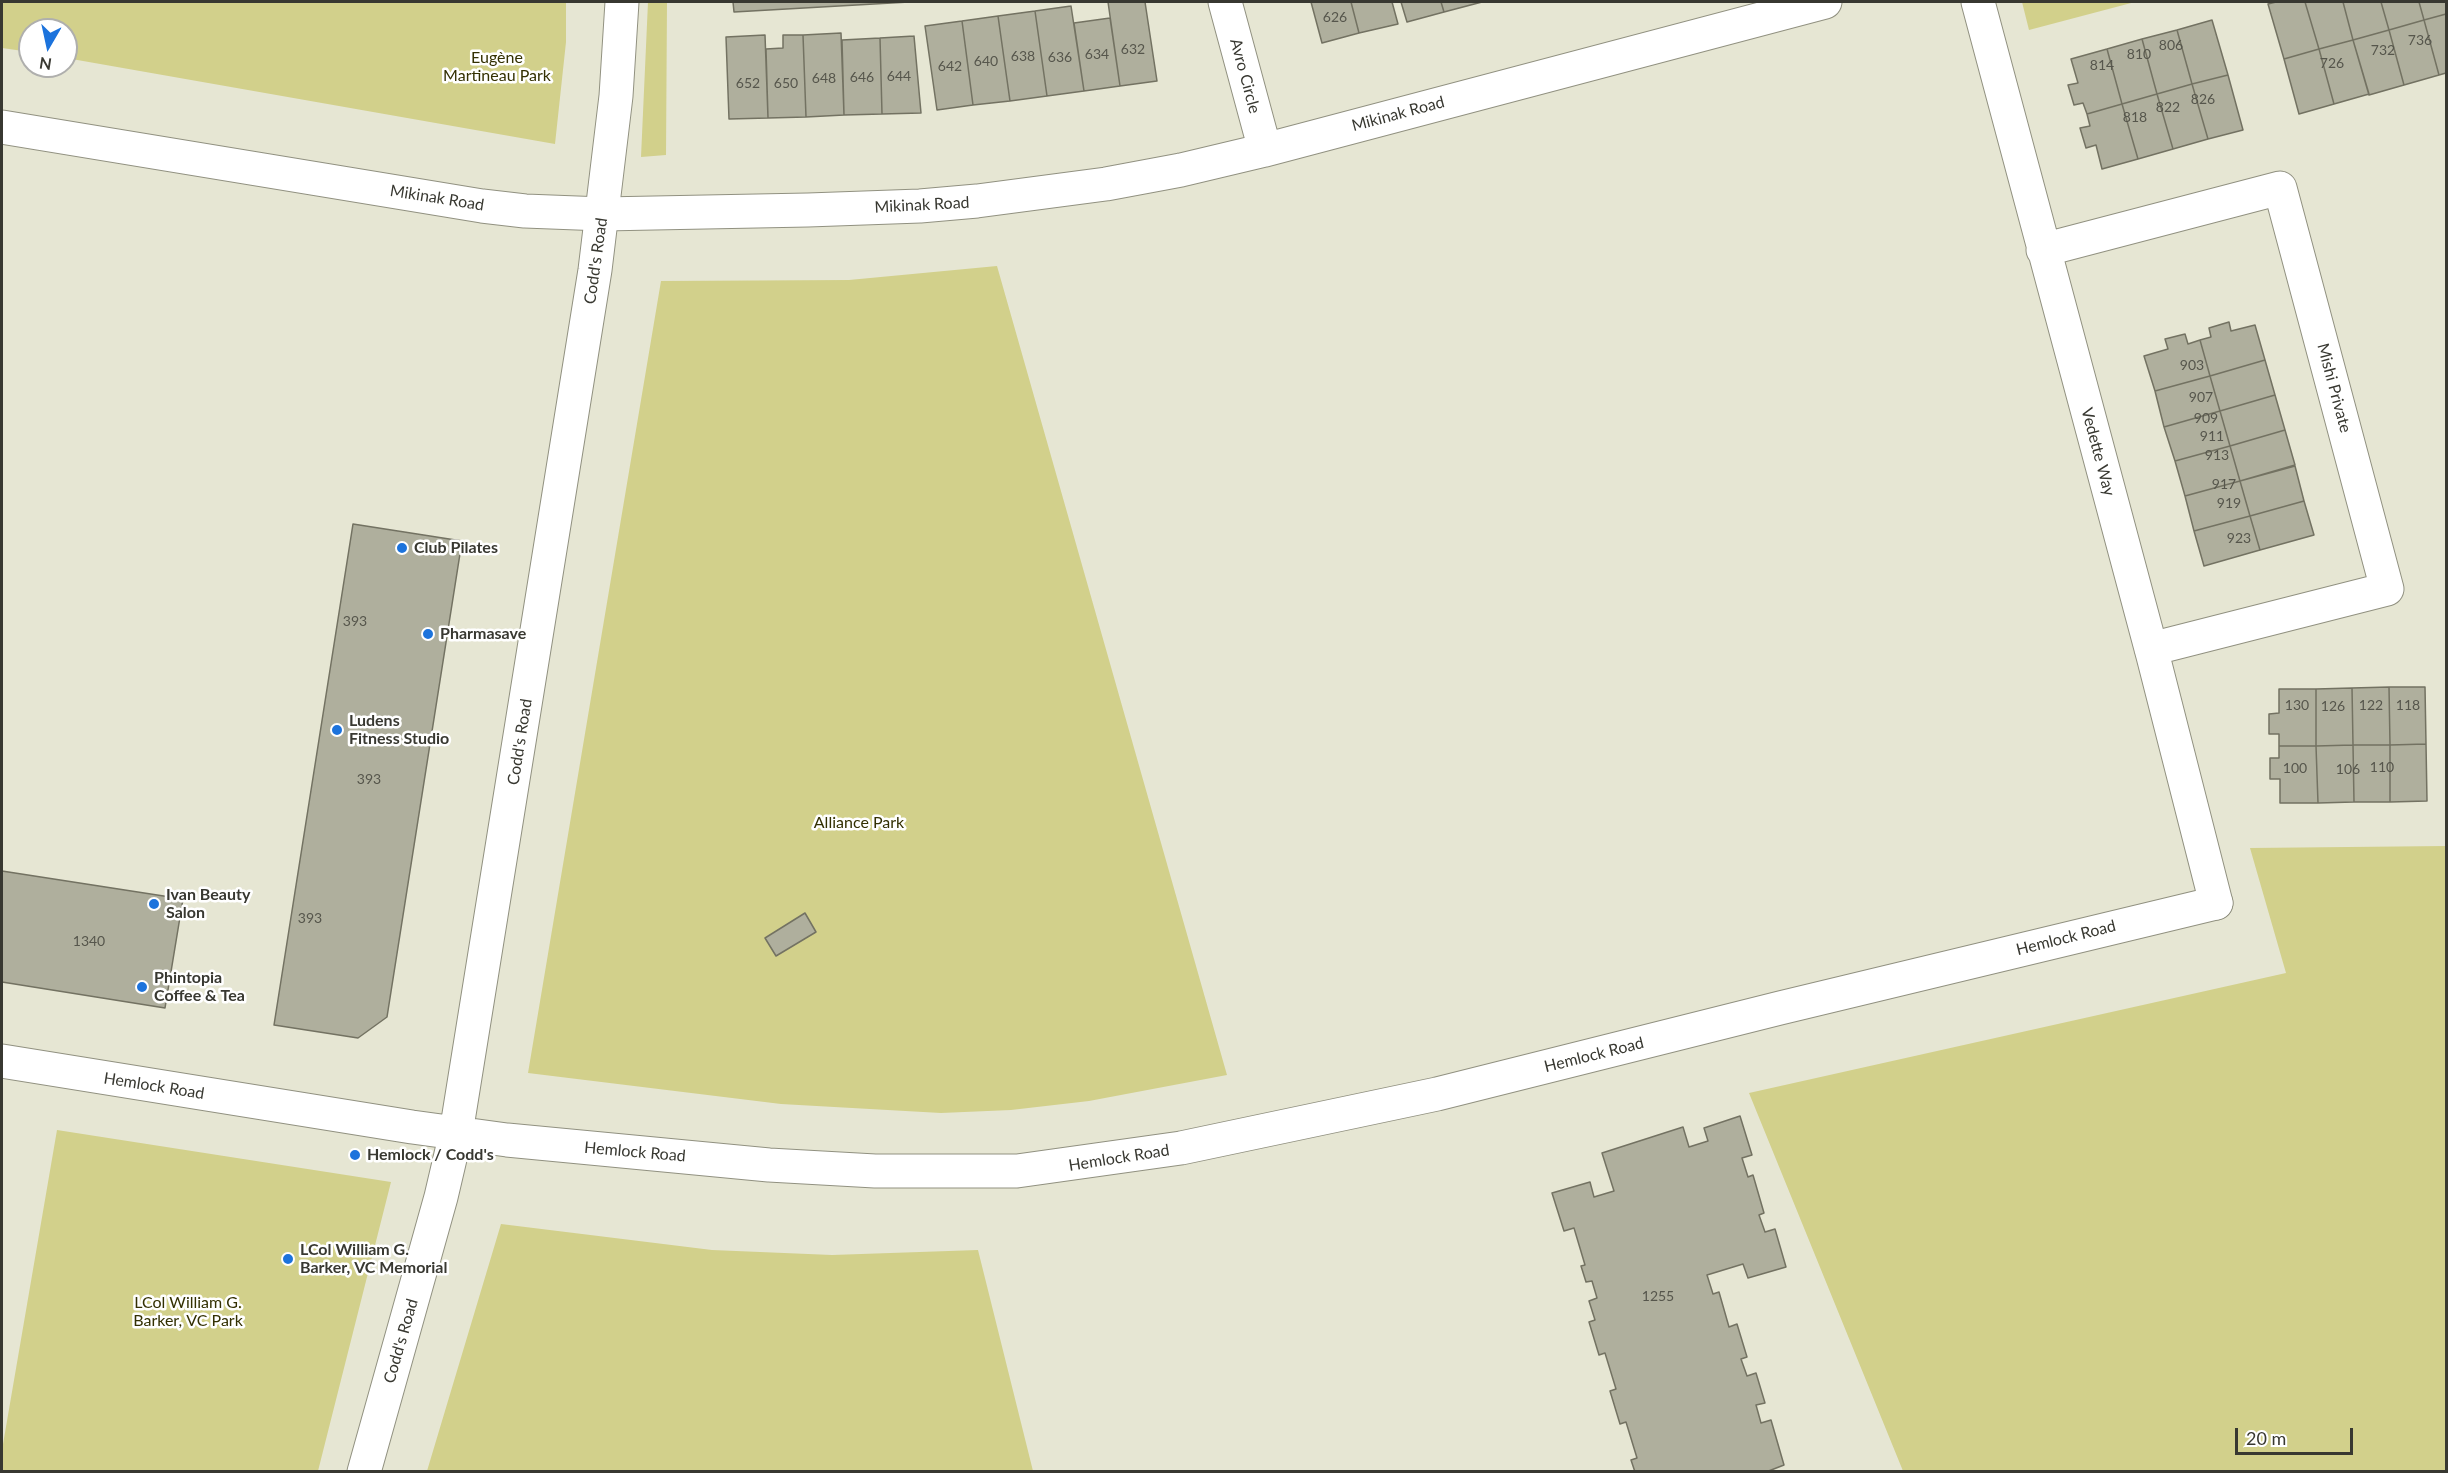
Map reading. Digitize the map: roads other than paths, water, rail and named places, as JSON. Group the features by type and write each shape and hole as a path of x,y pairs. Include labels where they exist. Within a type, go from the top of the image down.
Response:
{"street":[{"name":"Codd's Road","path":"364,1472 441,1197 467,1074 603,214 616,96 621,2"},
{"name":"Avro Circle","path":"1225,2 1265,150"},
{"name":"Mikinak Road","path":"2,127 482,206 534,212 603,214 808,210 977,201 1106,184 1265,150 1825,2"},
{"name":"Vedette Way","path":"1978,2 2151,648 2216,903"},
{"name":"Mishi Private","path":"2043,250 2280,188 2387,589 2151,648"},
{"name":"Hemlock Road","path":"2,1061 507,1140 693,1158 875,1172 1017,1172 1181,1148 1437,1094 1791,1005 2216,903"}],"place":[{"name":"Club Pilates","path":"402,548"},
{"name":"Pharmasave","path":"428,634"},
{"name":"Ludens Fitness Studio","path":"337,730"},
{"name":"Ivan Beauty Salon","path":"154,904"},
{"name":"Phintopia Coffee & Tea","path":"142,987"},
{"name":"Hemlock / Codd's","path":"355,1155"},
{"name":"LCol William G. Barker, VC Memorial","path":"288,1259"}],"park label":[{"name":"Eugène Martineau Park","path":"497,67"},
{"name":"Alliance Park","path":"859,823"},
{"name":"LCol William G. Barker, VC Park","path":"188,1312"}]}
